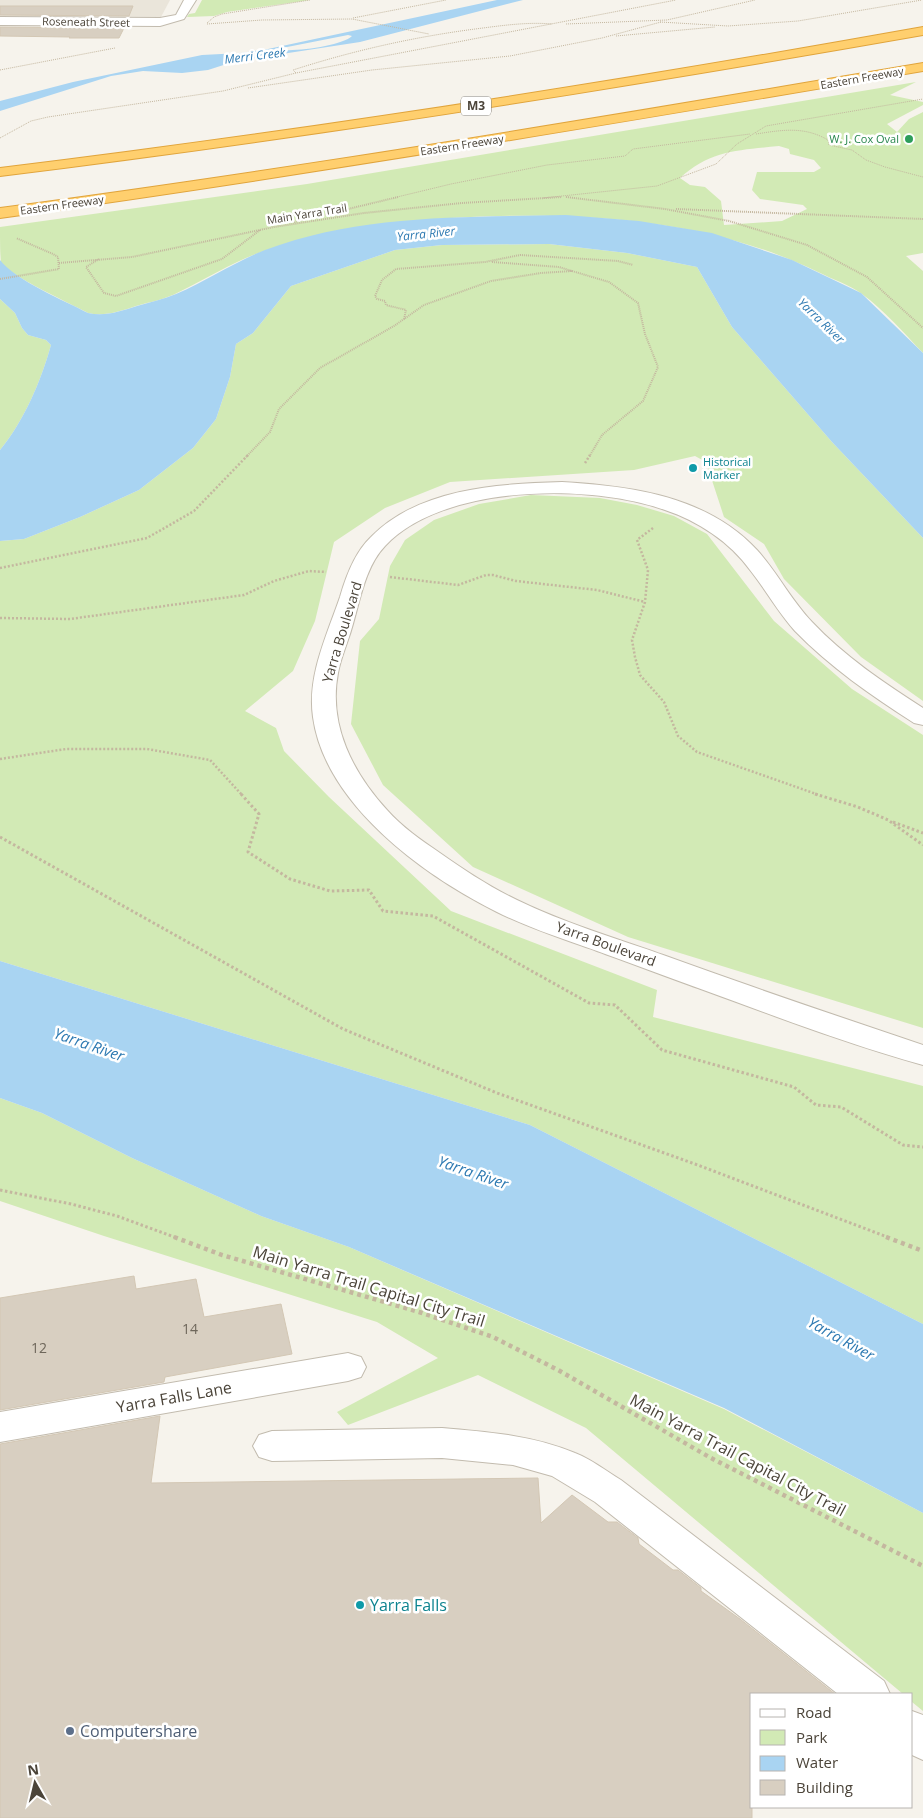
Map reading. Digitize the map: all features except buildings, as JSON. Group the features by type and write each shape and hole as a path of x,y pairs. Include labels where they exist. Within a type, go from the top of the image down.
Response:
{"highway":[{"name":"M3","path":"0,172 227,143 424,114 923,31"},
{"name":"Eastern Freeway","path":"0,214 513,138 923,67"}],"street":[{"name":"Roseneath Street","path":"0,21 151,23 180,17 190,0"},
{"path":"92,22 99,11"},
{"name":"Yarra Boulevard","path":"923,718 858,674 805,628 780,598 749,555 730,536 692,513 645,495 597,489 563,488 496,491 463,497 432,507 390,530 378,541 368,555 325,678 325,722 330,739 350,780 380,818 414,848 477,889 508,906 548,923 772,1005 923,1055"},
{"name":"Yarra Falls Lane","path":"0,1427 348,1367"},
{"path":"272,1446 442,1443 513,1450 563,1464 608,1490 868,1693"},
{"path":"913,1731 923,1740"}],"path":[{"path":"352,19 372,13 446,0"},
{"path":"223,91 296,73 676,0"},
{"path":"0,138 31,122 48,117 372,70 510,56 602,38 667,20 756,0"},
{"path":"602,38 798,21 922,0"},
{"path":"207,24 262,20 352,19 432,35"},
{"path":"296,73 293,70 327,59 432,35 510,25 667,20"},
{"path":"659,22 728,26"},
{"path":"560,197 657,186 716,164 737,144 766,126 923,99"},
{"path":"274,226 450,184 547,165 625,156 633,149 792,128 805,129 820,134 828,140 829,145 852,150 858,156 907,174 923,177"},
{"path":"560,197 665,209 729,220 807,245 867,277 923,328"},
{"name":"Main Yarra Trail","path":"59,262 132,257 274,226 403,209 560,197"},
{"path":"665,209 923,219"},
{"path":"102,258 86,267 104,293 116,296 222,259 262,229"},
{"path":"0,279 59,269 58,257 49,250 30,245 14,236"},
{"path":"404,319 406,310 386,305 385,301 375,296 378,284 389,272 396,269 486,262 520,255 618,260 633,265"},
{"path":"486,262 559,267 609,282 638,303 645,334 658,367 643,401 602,435 582,468"},
{"path":"0,568 147,538 194,511 270,432 278,409 320,368 404,319 424,305 491,281 541,273 572,271"},
{"path":"645,495 669,516 637,540 648,570 645,602 632,640 640,675 664,702 678,736 697,752 786,785 858,807 923,833"},
{"path":"0,618 70,618 244,595 274,582 308,571 360,574 383,578 411,578 458,585 472,583 479,577 491,575 514,581 543,582 619,593 645,602"},
{"path":"0,759 66,749 147,749 210,760 259,814 248,852 290,879 330,891 369,890 383,911 433,916 589,1002 615,1005 662,1050 794,1087 816,1106 841,1107 903,1145 923,1148"},
{"path":"888,820 923,846"},
{"path":"0,837 343,1029 497,1092 695,1164 923,1251"},
{"name":"Main Yarra Trail Capital City Trail","path":"0,1190 71,1204 116,1216 222,1255 419,1312 493,1337 558,1370 736,1471 923,1566"}],"shaded area":[{"path":"0,0 170,0 161,17 0,16"}],"green space":[{"path":"202,0 310,0 227,12 214,16 187,17 189,14 195,13"},
{"path":"916,82 890,95 923,102 923,105 887,124 897,132 909,119 923,112 923,253 906,256 923,271 923,353 870,300 841,282 775,254 730,239 685,229 639,222 545,216 498,216 381,224 312,237 267,250 233,264 169,297 106,314 88,313 16,275 1,262 0,227 307,184","holes":["779,146 789,149 790,154 814,160 821,168 814,172 757,172 752,190 760,199 803,205 807,209 782,221 724,225 721,201 705,187 690,185 680,178 703,162 726,153"]},
{"path":"549,244 627,253 697,267 732,327 832,442 923,538 923,701 861,657 784,579 764,544 724,517 706,462 695,456 634,470 450,482 385,508 334,542 315,621 293,671 245,711 276,728 284,751 329,797 451,911 657,990 653,1017 923,1086 923,1324 530,1125 0,961 0,541 24,539 80,517 139,490 193,448 216,419 230,377 236,344 253,333 291,286 395,250 442,245"},
{"path":"0,299 15,313 22,328 28,335 46,340 51,345 31,400 9,439 0,450"},
{"path":"531,495 600,498 637,505 674,516 707,534 774,621 852,689 923,735 923,1028 628,937 473,867 383,785 351,724 360,641 379,619 390,566 405,540 434,520 479,504"},
{"path":"0,1098 42,1113 132,1158 261,1216 349,1247 724,1409 923,1513 923,1711 913,1703 913,1693 902,1693 586,1428 478,1375 348,1425 337,1412 438,1358 377,1322 104,1236 0,1201"}],"water":[{"name":"Merri Creek","path":"497,0 523,0 360,42 236,61 208,70 182,73 143,71 111,76 0,111 0,101 73,82 202,55 241,53 268,49","holes":["348,35 352,36 328,46 293,50 277,49"]},
{"name":"Yarra River","path":"566,215 639,221 712,233 792,260 861,293 923,353 923,538 832,442 732,327 697,267 627,253 549,244 442,245 395,250 291,286 253,333 236,344 230,377 216,419 193,448 139,490 80,517 24,539 0,541 0,450 9,439 31,400 51,345 46,340 28,335 22,328 15,313 0,299 0,260 17,275 54,296 88,313 107,314 176,294 265,250 301,238 338,230 376,224 452,217"},
{"name":"Yarra River","path":"0,961 530,1125 923,1324 923,1513 724,1408 349,1247 261,1216 132,1158 42,1113 0,1098"}],"place":[{"name":"W. J. Cox Oval","path":"909,139"},
{"name":"Historical Marker","path":"693,468"},
{"name":"Yarra Falls","path":"360,1605"},
{"name":"Computershare","path":"70,1731"}]}
